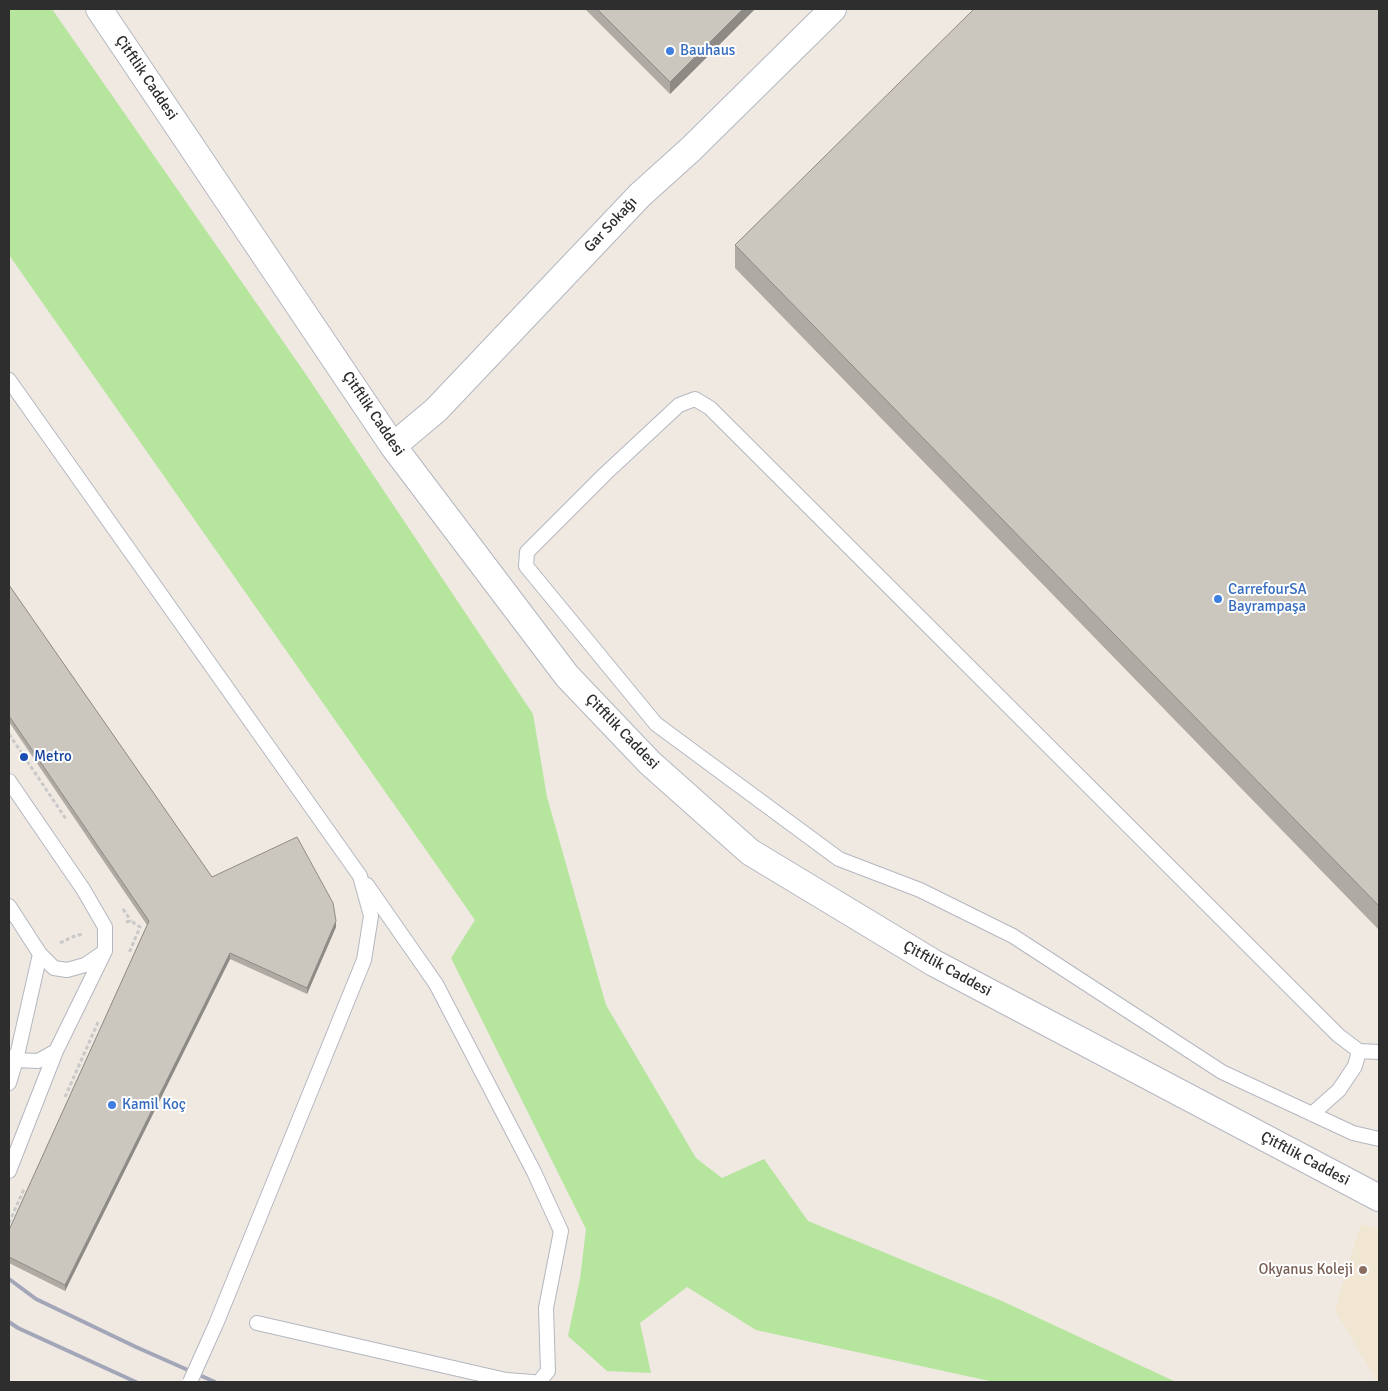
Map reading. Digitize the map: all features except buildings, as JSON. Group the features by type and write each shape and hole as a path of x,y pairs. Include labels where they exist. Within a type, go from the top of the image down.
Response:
{"street":[{"name":"Çitftlik Caddesi","path":"99,9 393,446 567,676 650,763 750,852 934,963 1379,1198"},
{"name":"Gar Sokağı","path":"393,446 436,410 640,195 691,148 833,9"}],"lane":[{"path":"9,380 436,984 534,1172 561,1231 546,1308 548,1370 539,1382"},
{"path":"1379,1052 1359,1051 1331,1028 710,408 695,399 679,405 605,474 527,552 526,566 656,724 832,854 840,859 920,890 1012,936 1222,1072 1353,1133 1379,1139"},
{"path":"9,780 83,889 105,928 105,951 56,1051 9,1171"},
{"path":"190,1382 216,1324 364,960 371,916 360,876"},
{"path":"9,906 40,954 54,968 67,970 85,966 105,951"},
{"path":"9,1083 12,1059 40,954"},
{"path":"12,1059 38,1060 56,1051"},
{"path":"1312,1114 1339,1090 1355,1066 1359,1051"},
{"path":"257,1323 506,1380 533,1382"}],"shaded area":[{"name":"Okyanus Koleji","path":"1361,1224 1379,1229 1379,1382 1377,1382 1335,1310"}],"green space":[{"path":"9,9 52,9 305,373 533,714 547,797 606,1005 696,1158 722,1178 764,1159 808,1221 1002,1301 1176,1382 994,1382 756,1330 687,1287 640,1323 651,1373 607,1371 568,1336 580,1279 586,1229 451,958 475,920 9,255"}],"railway":[{"path":"9,1279 36,1299 215,1382"},
{"path":"9,1322 18,1328 136,1382"}],"place":[{"name":"Bauhaus","path":"670,51"},
{"name":"CarrefourSA Bayrampaşa","path":"1218,599"},
{"name":"Metro","path":"24,757"},
{"name":"Kamil Koç","path":"112,1105"},
{"name":"Okyanus Koleji","path":"1363,1270"}]}
